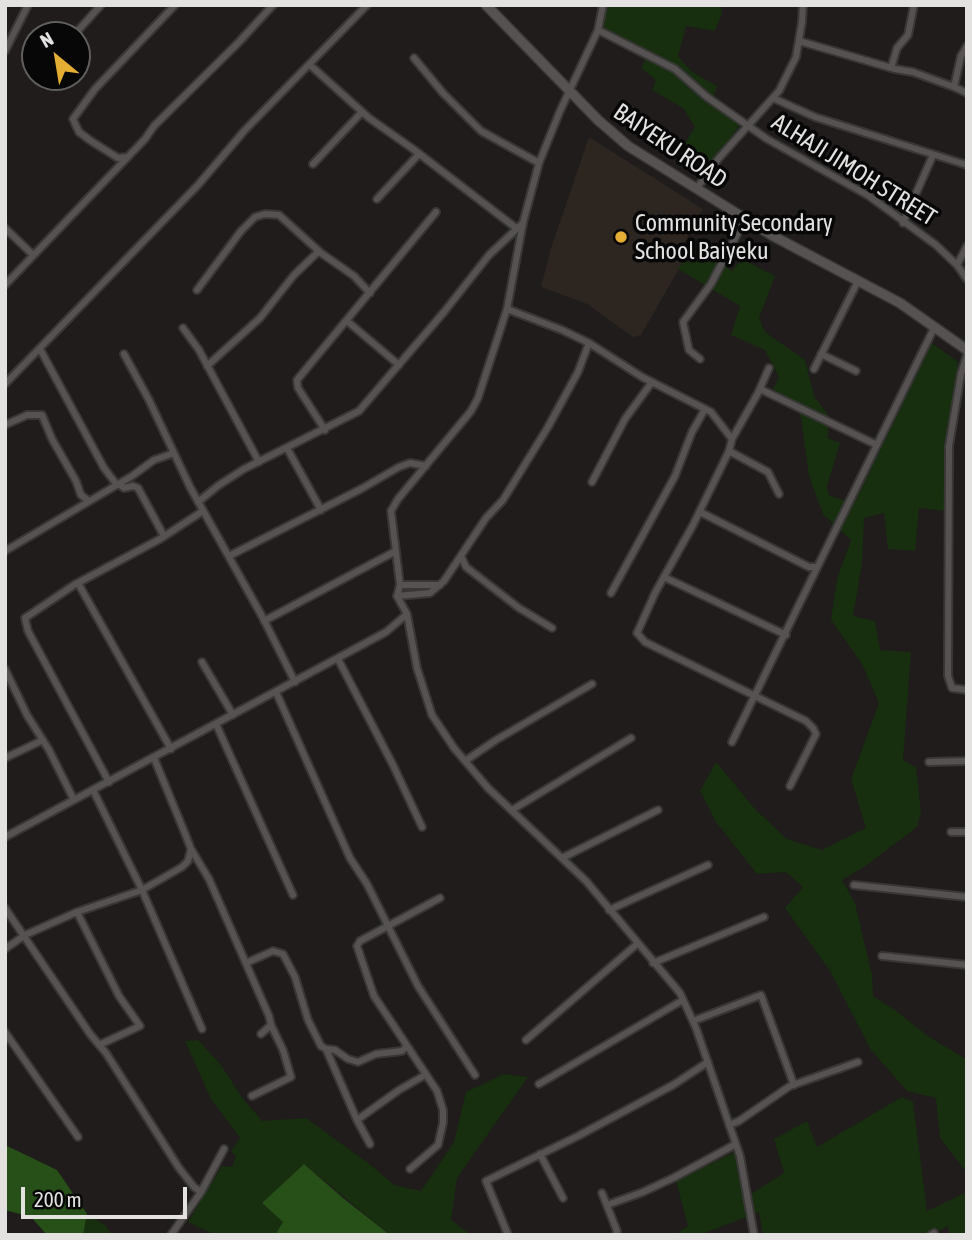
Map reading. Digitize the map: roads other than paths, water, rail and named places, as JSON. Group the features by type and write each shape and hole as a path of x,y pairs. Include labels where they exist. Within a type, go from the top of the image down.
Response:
{"main road":[{"name":"BAIYEKU ROAD","path":"486,5 620,140 773,236 900,303 967,353"}],"street":[{"path":"5,51 28,5"},
{"path":"87,21 101,5"},
{"path":"119,162 82,135 73,119 95,89 175,5"},
{"path":"5,285 119,162 145,139 154,125 273,5"},
{"path":"5,384 198,185 245,130 367,5"},
{"path":"603,5 598,30 539,163 523,223 507,309 478,398 464,420 391,511 400,585 397,596 407,614 417,668 432,715 488,788 586,881 683,1000 708,1062 740,1156 754,1235"},
{"path":"697,188 787,78 796,57 803,5"},
{"path":"891,68 897,48 908,35 914,5"},
{"name":"ALHAJI JIMOH STREET","path":"598,30 675,69 707,97 747,125 812,166 869,196 936,245 967,279"},
{"path":"799,41 913,72 967,93"},
{"path":"954,87 961,56 967,46"},
{"path":"414,58 443,93 481,131 539,163"},
{"path":"310,65 362,112 516,228"},
{"path":"773,98 816,117 967,165"},
{"path":"313,164 362,112"},
{"path":"377,199 419,154"},
{"path":"903,223 933,155"},
{"path":"325,430 296,384 436,212"},
{"path":"197,290 241,231 260,215 279,215 318,251 354,276 370,293"},
{"path":"700,359 689,350 683,322 714,279 745,219"},
{"path":"198,502 219,485 259,462 359,411 489,255 523,223"},
{"path":"5,228 33,255"},
{"path":"508,236 520,239"},
{"path":"957,265 967,246"},
{"path":"207,366 260,318 294,275 318,251"},
{"path":"814,369 858,281"},
{"path":"507,309 589,343 652,382 705,409 715,415 732,439"},
{"path":"347,321 400,365"},
{"path":"183,328 202,356 259,462"},
{"path":"732,742 814,575 813,567 934,328"},
{"path":"397,596 430,593 454,567 486,518 503,500 548,427 578,372 589,343"},
{"path":"40,349 104,468 118,485 138,488 164,536"},
{"path":"967,353 949,446 948,676 953,688 967,690"},
{"path":"124,354 198,502 295,682"},
{"path":"821,354 856,371"},
{"path":"202,356 213,358"},
{"path":"769,368 732,439 700,512 638,629 640,638 806,721 816,734 790,786"},
{"path":"592,482 625,419 652,382"},
{"path":"760,389 877,445"},
{"path":"611,593 675,476 692,432 705,409"},
{"path":"5,425 33,414 44,417 52,439 71,471 81,495 89,500"},
{"path":"288,448 321,510"},
{"path":"729,451 768,472 779,494"},
{"path":"5,551 118,485 154,460 174,453"},
{"path":"229,556 399,467 410,463 426,466"},
{"path":"109,782 34,643 25,621 29,615 78,583 164,536 203,511"},
{"path":"700,512 813,567"},
{"path":"264,621 394,552"},
{"path":"461,556 466,567 519,608 552,628"},
{"path":"454,567 466,567"},
{"path":"664,577 786,635"},
{"path":"78,583 171,749"},
{"path":"400,585 440,585"},
{"path":"5,837 338,659 386,632 407,614"},
{"path":"338,659 422,827"},
{"path":"202,662 233,715"},
{"path":"5,669 74,800"},
{"path":"465,761 592,684"},
{"path":"276,692 350,858 368,884 432,1009 475,1075"},
{"path":"216,724 293,895"},
{"path":"512,810 631,738"},
{"path":"5,758 43,740"},
{"path":"154,758 191,849 209,879 246,963 291,1077 251,1096"},
{"path":"929,762 967,761"},
{"path":"93,790 142,890 202,1029"},
{"path":"562,858 658,810"},
{"path":"951,832 967,832"},
{"path":"5,948 25,935 77,912 142,890 182,867 188,861 191,849"},
{"path":"609,910 708,865"},
{"path":"854,885 967,897"},
{"path":"410,1169 438,1144 443,1123 441,1102 374,996 357,946 360,941 440,898"},
{"path":"5,908 179,1168 201,1192"},
{"path":"77,912 119,996 139,1026 99,1045"},
{"path":"653,963 764,917"},
{"path":"526,1040 637,944"},
{"path":"246,963 273,951 283,954 295,977 308,1020 321,1046 326,1049 335,1050 358,1062 376,1054 402,1051 407,1046"},
{"path":"882,956 967,965"},
{"path":"693,1021 761,995 794,1085"},
{"path":"539,1084 683,1000"},
{"path":"261,1034 271,1025"},
{"path":"5,1032 78,1137"},
{"path":"326,1049 370,1144"},
{"path":"508,1235 486,1181 673,1085 708,1062"},
{"path":"729,1125 794,1085 858,1062"},
{"path":"357,1120 425,1075"},
{"path":"607,1205 666,1182 736,1144"},
{"path":"171,1235 201,1192 224,1149"},
{"path":"540,1154 563,1198"},
{"path":"602,1193 617,1231 616,1235"}],"place":[{"name":"Community Secondary School Baiyeku","path":"621,237"}]}
